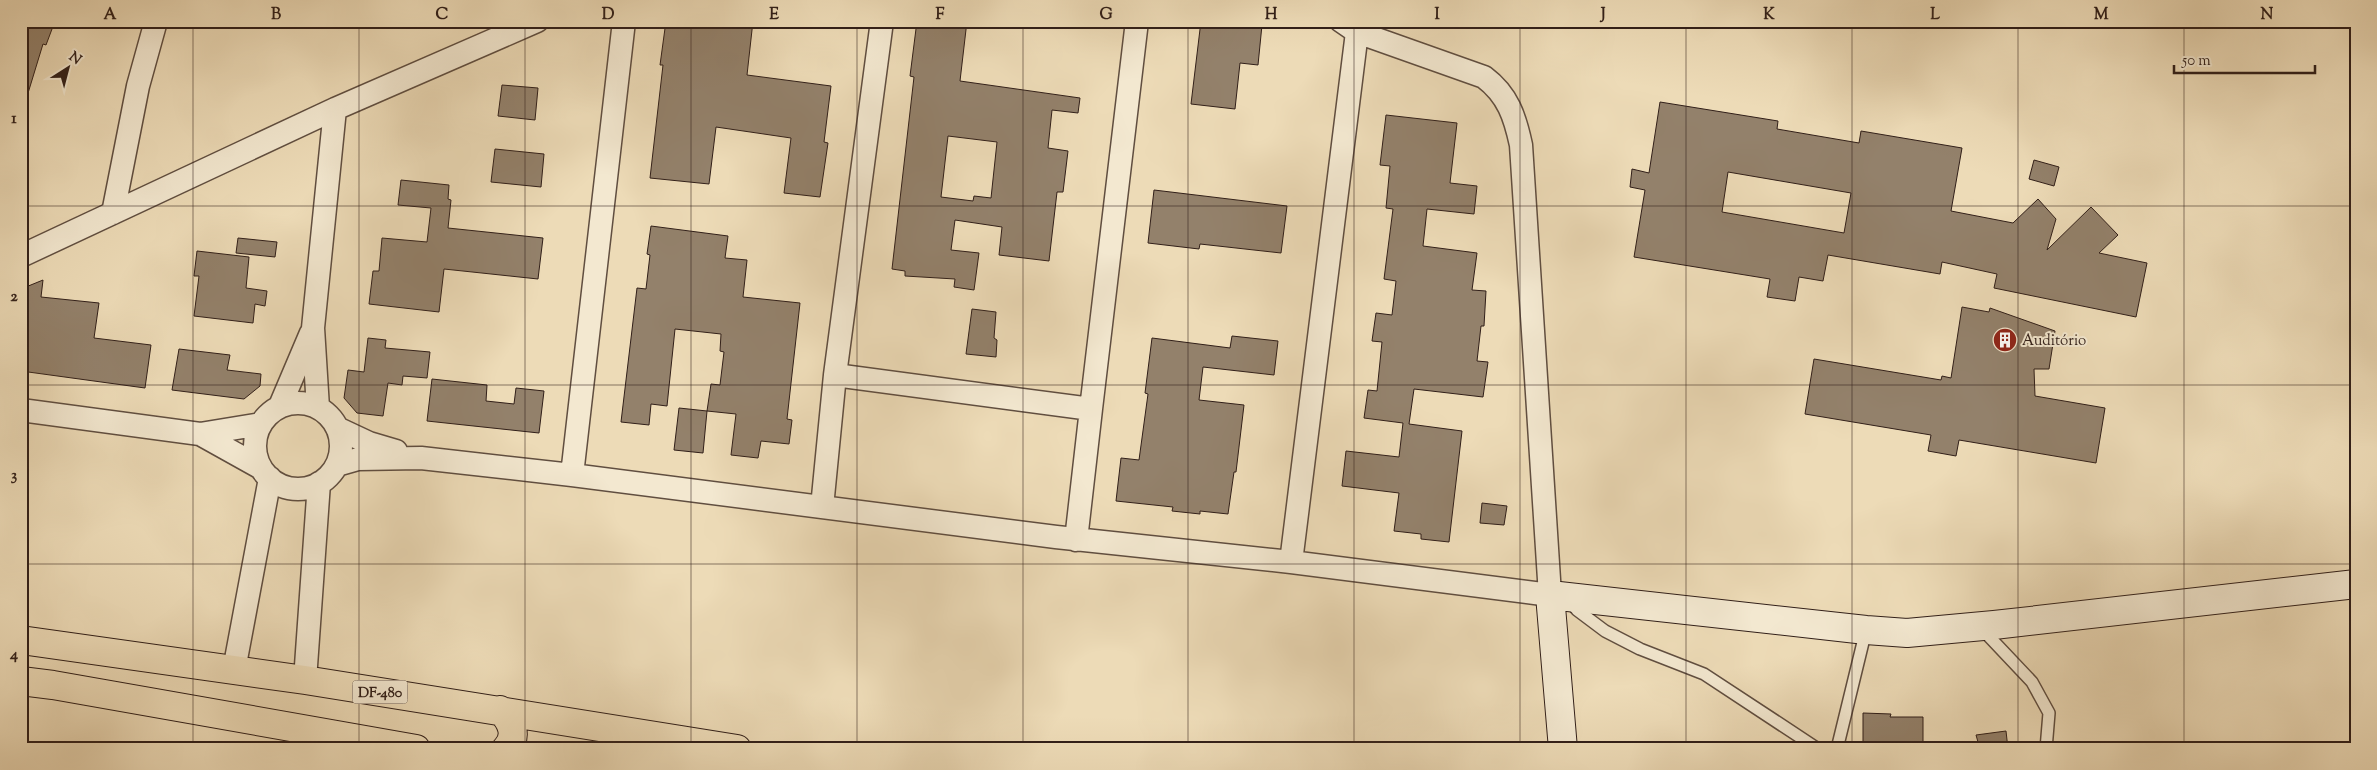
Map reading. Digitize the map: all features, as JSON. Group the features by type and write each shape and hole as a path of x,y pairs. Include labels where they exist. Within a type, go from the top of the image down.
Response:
{"main road":[{"name":"DF-480","path":"21,640 305,680 737,749"},
{"path":"21,681 416,749"},
{"path":"500,710 507,716 513,726 510,745 506,749"}],"street":[{"path":"113,213 138,86 156,21"},
{"path":"21,256 335,109 537,21"},
{"path":"572,475 624,21"},
{"path":"822,507 835,375 882,21"},
{"path":"1076,540 1136,21"},
{"path":"1291,562 1349,26 1484,77 1507,100 1516,120 1520,145 1558,596 1563,749"},
{"path":"318,408 313,328 335,109"},
{"path":"280,406 313,328"},
{"path":"835,375 1091,408"},
{"path":"200,434 266,473 285,487 302,489 319,484 328,477 336,465 341,447 337,428 328,414 306,403 280,406 269,414 261,424 255,446 266,473 234,670"},
{"path":"21,410 200,434 261,424"},
{"path":"337,428 369,443 421,458"},
{"path":"336,465 358,459 421,458 572,475 1076,540 1291,562 1558,596 1866,630 1908,632 1980,626 2356,584"},
{"path":"305,680 319,484"}],"lane":[{"path":"1558,596 1605,631 1640,649 1704,674 1818,749"},
{"path":"1980,626 2032,682 2050,712 2046,749"},
{"path":"1837,749 1866,630"}],"building":[{"path":"21,21 55,21 46,45 43,44 25,103 21,102"},
{"path":"666,21 753,21 747,75 831,86 824,142 828,143 820,197 784,193 791,138 716,127 709,184 650,178 663,65 660,65"},
{"path":"917,21 967,21 960,81 1080,98 1078,113 1052,110 1048,148 1068,151 1063,192 1057,192 1049,261 999,255 1002,227 955,220 951,250 979,253 974,290 954,287 955,279 905,276 905,271 892,269 914,77 910,76","holes":["948,136 997,142 991,198 974,196 973,201 941,197"]},
{"path":"1201,21 1256,21 1262,25 1258,65 1240,63 1235,109 1191,104"},
{"path":"502,85 538,88 535,120 498,116"},
{"path":"1660,102 1778,121 1777,129 1859,143 1861,131 1962,148 1951,211 2013,223 2038,199 2056,219 2047,250 2091,207 2118,235 2099,253 2147,263 2136,317 1994,288 1997,274 1942,262 1940,274 1828,255 1823,281 1799,277 1795,301 1767,297 1770,279 1634,257 1645,190 1630,187 1632,169 1649,173","holes":["1728,172 1851,193 1844,233 1722,212"]},
{"path":"1386,115 1457,123 1450,183 1477,186 1474,214 1427,209 1423,246 1477,253 1472,290 1486,291 1484,326 1481,326 1477,361 1488,362 1483,397 1414,389 1409,424 1462,431 1449,542 1421,539 1421,534 1394,531 1399,493 1342,486 1346,451 1399,457 1403,423 1364,418 1368,390 1377,391 1382,342 1372,341 1376,313 1392,315 1396,281 1384,279 1393,209 1386,208 1390,166 1380,165"},
{"path":"495,149 544,154 541,187 491,182"},
{"path":"2034,160 2059,167 2054,186 2029,179"},
{"path":"401,180 449,185 448,199 451,200 448,228 543,238 538,279 444,269 439,312 369,304 373,271 379,271 382,238 427,242 431,208 398,205"},
{"path":"1154,190 1287,206 1281,253 1200,244 1199,249 1148,243"},
{"path":"651,226 728,236 725,258 747,260 743,297 800,303 787,419 792,420 789,444 761,441 758,458 731,455 736,414 707,411 711,384 720,385 724,352 720,351 721,334 675,329 667,406 651,404 649,425 621,422 637,288 646,289 650,255 647,254"},
{"path":"238,238 277,242 275,257 236,253"},
{"path":"197,251 249,257 246,288 267,291 265,306 255,304 253,323 194,316 199,276 194,276"},
{"path":"43,280 41,297 99,303 94,338 151,345 145,388 21,371 21,289"},
{"path":"1962,307 1989,312 1990,308 2055,331 2049,369 2034,369 2035,396 2105,408 2096,463 1959,440 1956,456 1928,451 1931,435 1805,414 1814,359 1941,380 1942,376 1951,378"},
{"path":"972,309 996,312 994,338 997,340 996,357 966,354"},
{"path":"1232,336 1278,341 1274,375 1203,367 1199,400 1244,405 1236,472 1234,472 1228,514 1172,511 1173,507 1116,501 1121,458 1139,460 1148,394 1145,393 1152,338 1230,348"},
{"path":"368,338 386,340 385,348 430,352 427,378 403,376 402,385 388,383 383,416 357,413 344,398 348,370 364,372"},
{"path":"179,349 230,355 227,370 261,374 260,386 244,399 172,390"},
{"path":"432,379 487,385 486,401 514,404 516,388 544,391 539,433 427,421"},
{"path":"679,408 707,411 703,453 674,450"},
{"path":"1482,503 1507,506 1504,525 1480,523"},
{"path":"1863,713 1891,714 1890,717 1923,717 1923,742 1863,743"},
{"path":"2006,731 2008,749 1980,749 1976,735"}],"place":[{"name":"Auditório","path":"2005,340"}]}
